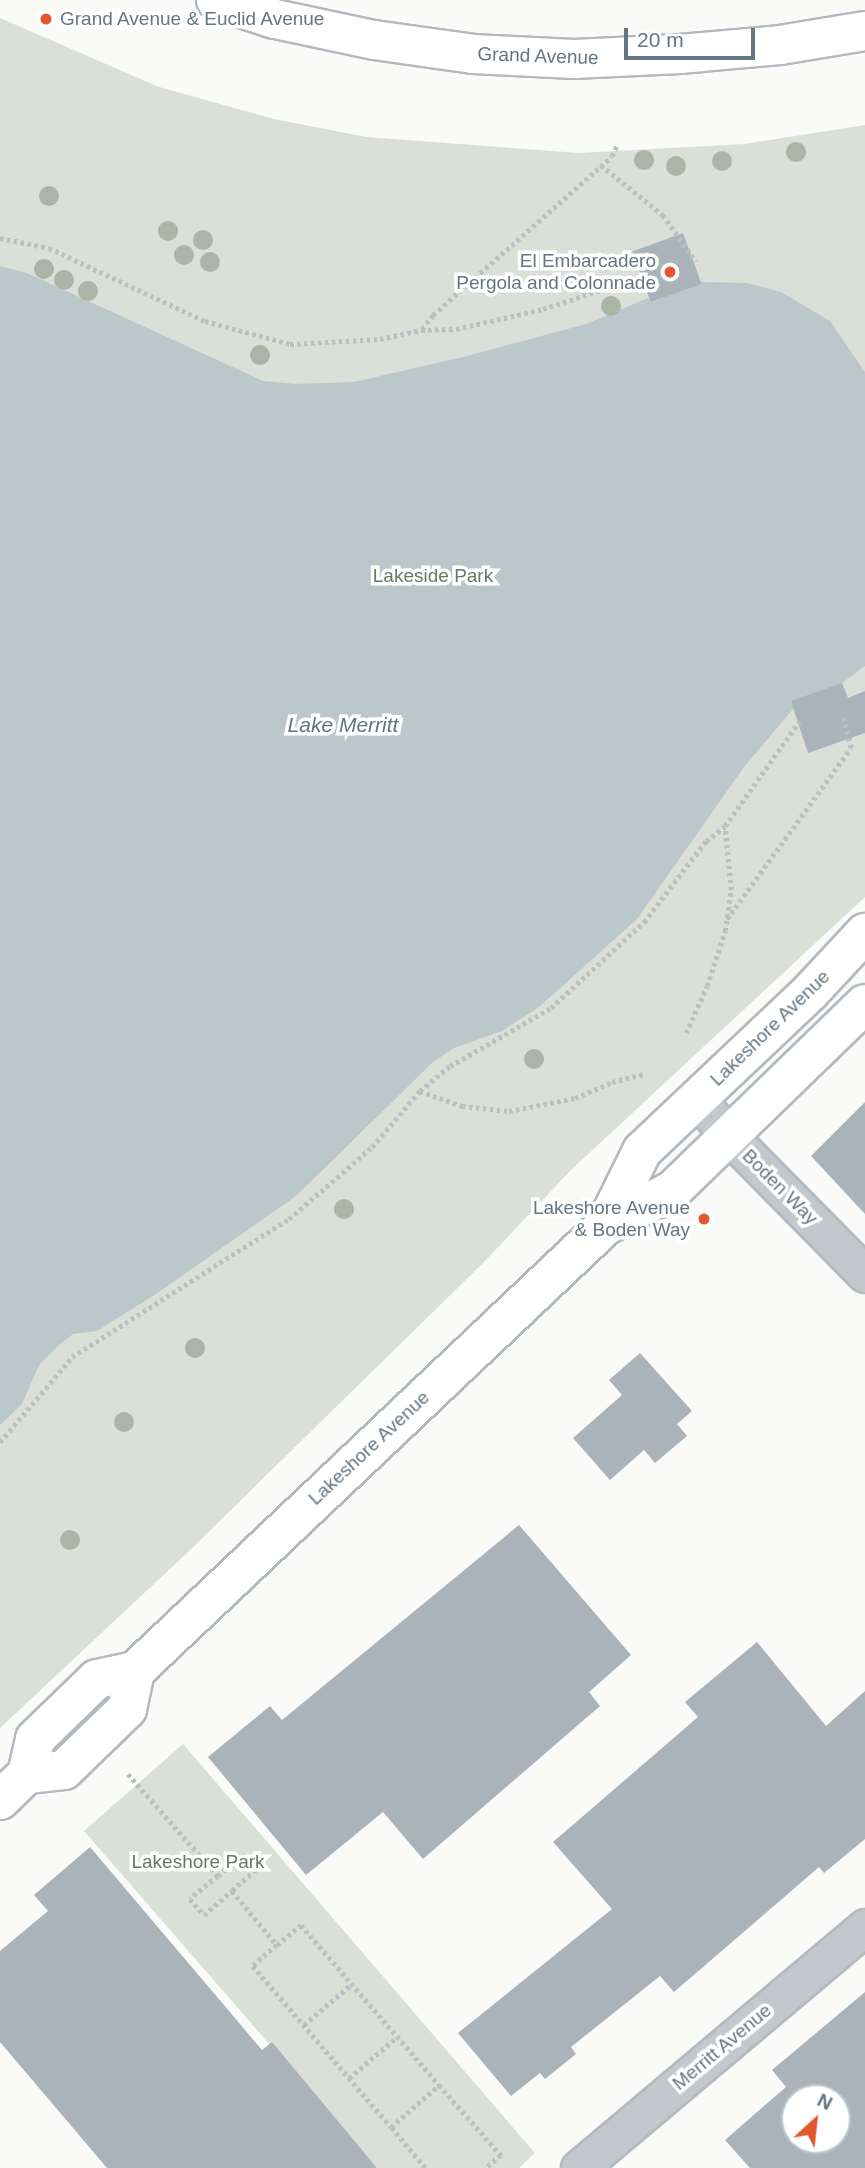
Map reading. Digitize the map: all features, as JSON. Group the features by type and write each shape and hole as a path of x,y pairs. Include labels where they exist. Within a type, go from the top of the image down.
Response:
{"main road":[{"name":"Grand Avenue","path":"216,0 275,19 374,40 473,54 574,59 742,49 865,31"},
{"name":"Lakeshore Avenue","path":"605,1226 642,1151 810,992 865,933"},
{"name":"Lakeshore Avenue","path":"0,1800 27,1774 64,1770 127,1709 135,1671 605,1226 673,1191 865,1004"}],"street":[{"name":"Boden Way","path":"697,1099 729,1136 865,1274"},
{"name":"Merritt Avenue","path":"579,2168 865,1927"}],"path":[{"path":"421,330 433,315 612,156 618,143"},
{"path":"601,165 663,215 696,262"},
{"path":"0,238 49,248 205,321 289,344 380,339 421,330 456,329 543,309 641,277"},
{"path":"727,919 851,748 843,718"},
{"path":"0,1442 72,1357 289,1219 372,1147 420,1091 450,1066 551,1008 643,922 706,841 725,826 799,722"},
{"path":"686,1033 707,986 727,919 731,890 725,826"},
{"path":"420,1091 463,1106 509,1111 575,1098 612,1082 643,1074"},
{"path":"128,1774 218,1876"},
{"path":"243,1854 256,1870 204,1914 190,1899 218,1876 243,1854"},
{"path":"232,1891 277,1945"},
{"path":"425,2168 253,1965 301,1925 501,2155 486,2168"},
{"path":"303,2025 352,1984"},
{"path":"349,2078 397,2037"},
{"path":"391,2127 439,2085"}],"green space":[{"name":"Lake Merritt","path":"0,18 159,87 274,119 366,137 579,153 744,144 865,125 865,897 571,1170 483,1263 187,1553 0,1728"},
{"name":"Lakeshore Park","path":"183,1744 535,2153 519,2168 377,2168 84,1831"}],"water":[{"name":"Lake Merritt","path":"0,266 27,273 263,381 295,384 354,382 463,357 586,324 648,298 651,303 701,282 747,283 781,292 830,321 865,372 865,666 842,683 791,702 794,708 744,767 637,919 539,1007 502,1031 454,1048 433,1062 296,1196 156,1294 97,1331 73,1334 60,1344 39,1365 22,1404 0,1425"}],"building":[{"path":"683,233 701,284 651,302 632,251"},
{"path":"842,683 848,698 865,691 865,733 808,753 791,701"},
{"path":"865,1102 865,1214 811,1156"},
{"path":"640,1353 692,1411 677,1424 687,1436 655,1463 644,1450 610,1480 573,1438 622,1395 609,1380"},
{"path":"519,1525 631,1655 589,1692 600,1706 423,1859 383,1812 306,1875 208,1757 270,1706 282,1720"},
{"path":"757,1642 826,1726 865,1691 865,1839 824,1873 819,1867 674,1992 660,1976 571,2047 576,2054 545,2079 540,2073 511,2096 458,2033 612,1909 553,1842 698,1717 685,1702"},
{"path":"90,1847 262,2050 272,2042 377,2168 107,2168 0,2042 0,1951 48,1911 34,1895"},
{"path":"865,1992 865,2168 750,2168 725,2140 781,2091 781,2154 851,2154 851,2084 784,2084 772,2070"}],"place":[{"name":"Grand Avenue & Euclid Avenue","path":"46,19"},
{"name":"El Embarcadero Pergola and Colonnade","path":"670,272"},
{"name":"Lakeshore Avenue & Boden Way","path":"704,1219"}],"park label":[{"name":"Lakeside Park","path":"433,576"}]}
